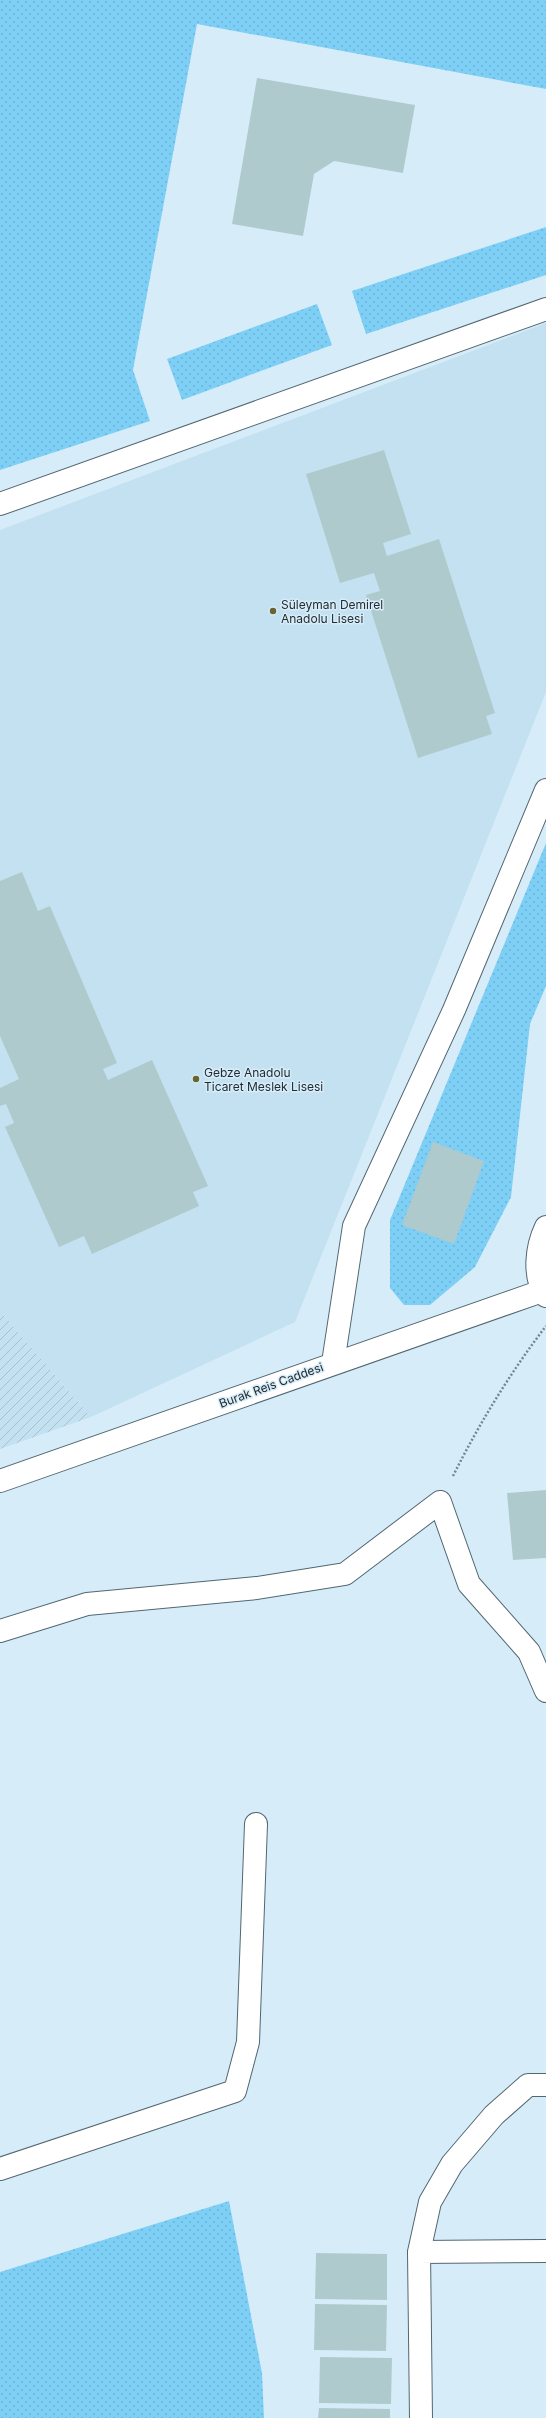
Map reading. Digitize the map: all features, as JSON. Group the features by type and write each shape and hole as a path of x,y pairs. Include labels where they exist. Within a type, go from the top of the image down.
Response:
{"street":[{"path":"0,504 546,309"},
{"path":"333,1363 354,1226 454,1010 546,790"},
{"path":"544,1293 536,1266 540,1240 546,1228"},
{"name":"Burak Reis Caddesi","path":"0,1481 333,1363 544,1293"},
{"path":"0,1631 87,1604 257,1588 345,1574 440,1502 469,1584 529,1652 546,1691"},
{"path":"0,2168 234,2091 248,2042 256,1824"},
{"path":"421,2418 419,2252 430,2202 452,2164 494,2115 528,2085 546,2085"},
{"path":"419,2252 546,2251"}],"path":[{"path":"440,1502 471,1440 522,1357 546,1326"}],"shaded area":[{"path":"0,0 546,0 546,89 197,24 133,370 150,421 0,470"},
{"path":"546,227 546,275 366,334 352,291"},
{"path":"317,304 332,345 182,400 167,359"},
{"path":"546,323 546,692 295,1322 91,1417 0,1311 0,530"},
{"path":"546,843 546,986 530,1024 511,1197 475,1267 430,1305 404,1305 390,1288 390,1220"},
{"path":"0,1311 91,1417 0,1449"},
{"path":"229,2201 262,2373 264,2418 0,2418 0,2272"}],"building":[{"path":"257,78 415,105 403,173 334,161 314,174 303,236 232,224"},
{"path":"384,450 411,534 383,543 387,556 439,539 495,713 486,716 492,734 418,758 366,595 380,591 374,573 340,583 306,474"},
{"path":"22,872 38,911 50,906 117,1063 103,1069 108,1080 152,1060 208,1186 193,1192 199,1206 92,1254 84,1236 59,1247 5,1127 14,1123 6,1104 0,1106 0,1088 19,1079 0,1036 0,881"},
{"path":"433,1142 484,1161 454,1244 402,1225"},
{"path":"546,1490 546,1558 513,1560 507,1493"},
{"path":"316,2253 387,2254 387,2300 315,2299"},
{"path":"315,2304 387,2305 386,2351 314,2350"},
{"path":"320,2357 392,2358 391,2404 319,2403"},
{"path":"319,2408 390,2409 390,2418 318,2418"}],"place":[{"name":"Süleyman Demirel Anadolu Lisesi","path":"273,611"},
{"name":"Gebze Anadolu Ticaret Meslek Lisesi","path":"196,1079"}]}
